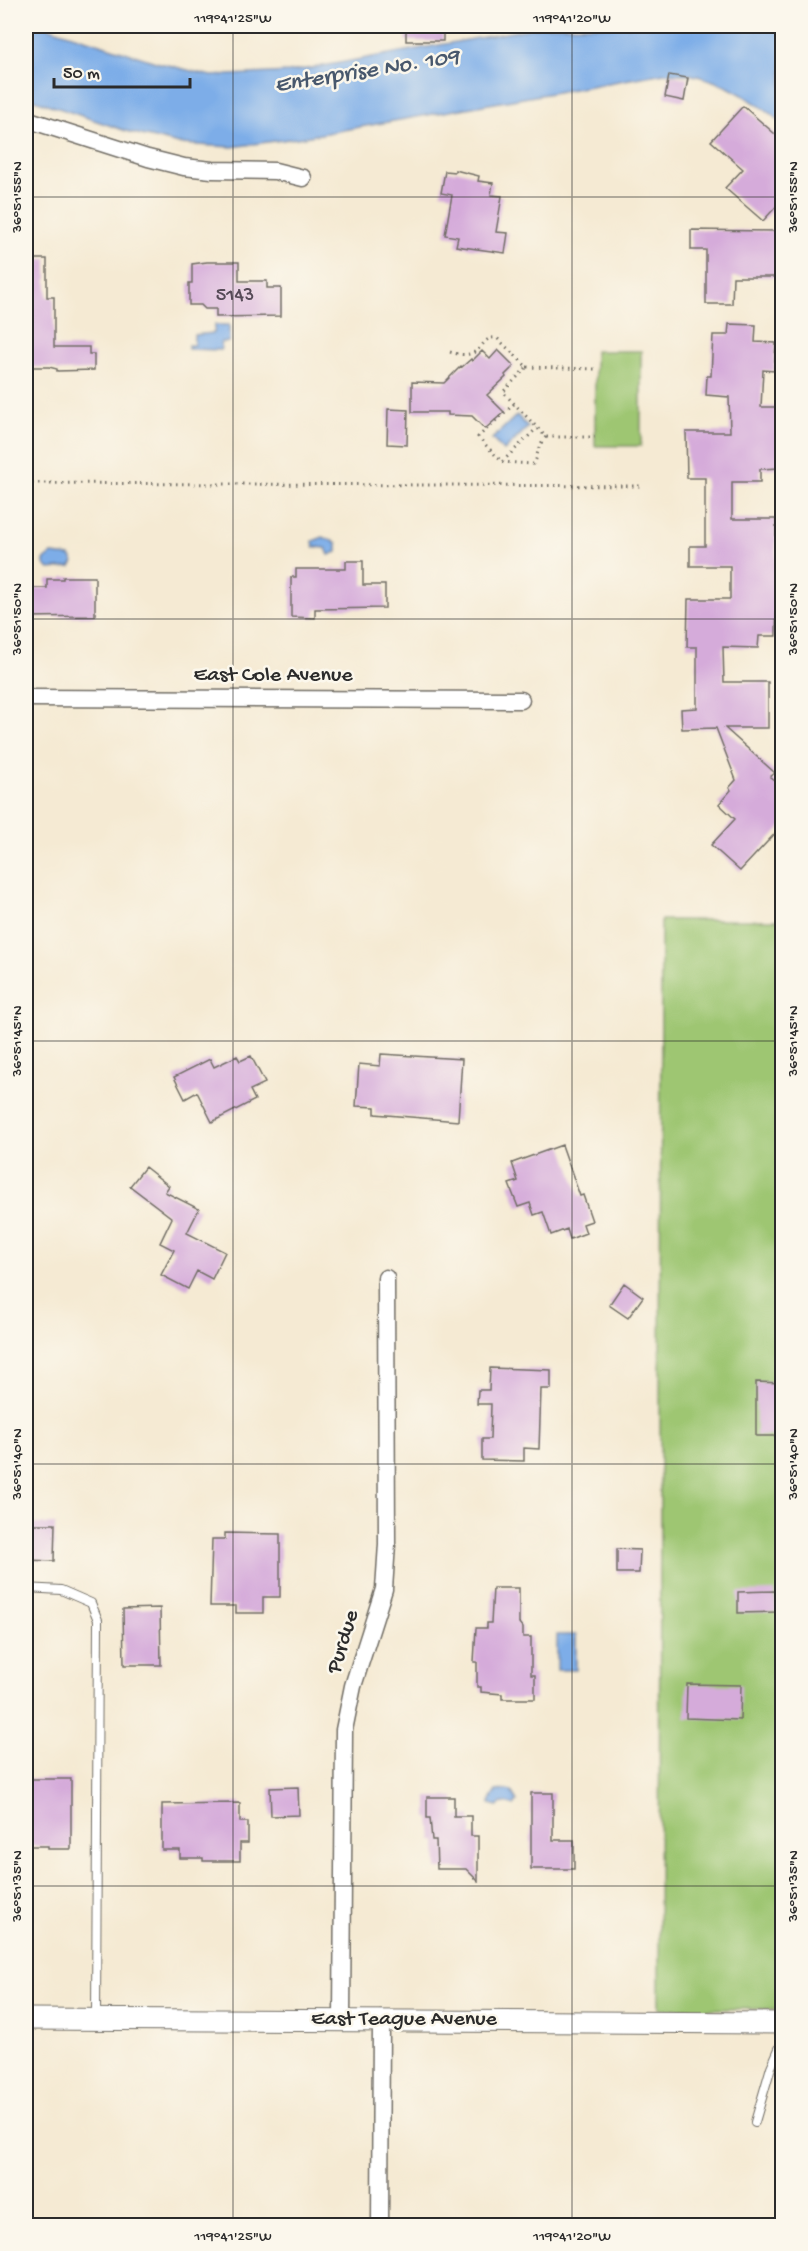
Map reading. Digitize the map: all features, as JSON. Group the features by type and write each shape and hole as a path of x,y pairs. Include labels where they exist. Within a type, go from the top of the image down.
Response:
{"street":[{"path":"26,119 148,158 184,167 275,171 303,178"},
{"name":"East Cole Avenue","path":"26,698 521,700"},
{"name":"Purdue","path":"342,2019 344,1730 354,1686 384,1589 386,1565 386,1278"},
{"name":"East Teague Avenue","path":"26,2019 381,2019 783,2023"},
{"path":"381,2019 381,2226"}],"lane":[{"path":"26,1588 61,1590 91,1603 98,1620 96,2019"},
{"path":"755,2122 771,2067 783,2042"}],"path":[{"path":"450,352 467,356 495,337 527,367 595,369"},
{"path":"527,367 503,392 537,428 546,437 595,437"},
{"path":"514,404 478,437 502,462 533,464 536,460 537,448 546,437"},
{"path":"502,462 537,428"},
{"path":"26,483 641,486"}],"green space":[{"path":"595,351 641,351 641,446 595,446"},
{"path":"661,920 782,920 782,2009 659,2009"}],"water":[{"name":"Enterprise No. 109","path":"26,26 44,26 156,62 211,76 289,72 545,26 765,26 782,33 782,122 751,100 717,82 690,74 664,73 304,137 232,147 179,144 129,132 26,97"},
{"path":"215,325 229,325 229,342 221,342 221,350 188,349 188,345 194,345 194,335 214,333"},
{"path":"517,415 528,427 504,451 492,439"},
{"path":"323,537 337,543 337,552 329,555 326,548 314,547 313,541"},
{"path":"52,554 70,556 74,562 71,567 49,569 44,564 44,560"},
{"path":"557,1635 576,1635 576,1670 557,1670"},
{"path":"496,1791 511,1791 517,1801 514,1805 490,1804"}],"building":[{"path":"406,26 443,26 443,41 406,41"},
{"path":"669,75 688,78 684,101 665,97"},
{"path":"743,106 783,141 783,199 763,221 725,188 743,169 711,141"},
{"path":"455,170 479,176 478,181 493,183 491,195 502,196 496,232 508,233 505,253 456,246 458,237 445,235 452,195 441,193 445,171 455,172"},
{"path":"691,230 777,231 777,277 733,277 732,304 706,304 706,250 691,250"},
{"path":"26,259 47,259 47,297 54,297 54,347 89,347 89,354 94,354 94,370 57,371 49,367 28,367"},
{"path":"239,262 239,281 267,281 267,288 281,288 281,316 216,317 216,309 189,305 192,264"},
{"path":"729,324 756,325 755,342 776,343 774,371 763,370 761,407 779,407 780,468 760,469 760,482 732,482 732,519 776,519 776,574 781,575 780,595 777,595 776,636 759,636 758,648 723,647 724,682 768,682 768,728 725,728 775,773 770,777 783,788 783,825 740,871 711,845 735,819 719,804 736,780 716,728 682,729 681,709 697,708 697,647 687,647 688,599 730,599 730,566 690,566 690,546 705,546 705,478 687,478 686,432 730,432 729,397 706,395 707,376 711,376 713,335 728,335"},
{"path":"498,350 514,366 487,395 504,412 485,429 472,416 448,415 448,412 412,412 412,382 444,383 461,366 471,359 472,361 482,351 490,359"},
{"path":"388,409 408,410 407,445 387,444"},
{"path":"346,561 363,561 363,585 385,585 385,608 315,609 315,618 291,617 291,577 296,577 296,569 346,569"},
{"path":"63,577 95,577 95,616 26,617 26,588 47,588 47,579 63,579"},
{"path":"381,1054 462,1059 458,1121 375,1114 375,1107 356,1106 359,1064 380,1066"},
{"path":"237,1056 240,1061 251,1056 265,1083 250,1090 255,1100 212,1122 197,1092 185,1099 174,1077 210,1059 214,1067"},
{"path":"562,1145 580,1196 583,1195 592,1221 583,1224 586,1233 570,1239 567,1229 551,1235 543,1212 534,1215 530,1203 518,1207 509,1184 518,1181 512,1163"},
{"path":"145,1167 169,1186 165,1192 199,1209 187,1233 225,1252 212,1279 197,1271 188,1289 161,1275 174,1250 160,1243 172,1218 130,1186"},
{"path":"624,1283 643,1297 628,1318 609,1305"},
{"path":"490,1368 551,1370 551,1389 541,1389 539,1449 524,1448 524,1461 482,1460 482,1439 490,1439 491,1404 477,1404 478,1390 489,1390"},
{"path":"756,1382 783,1383 783,1436 756,1436"},
{"path":"26,1524 55,1524 54,1561 26,1560"},
{"path":"225,1533 280,1534 280,1597 263,1597 263,1613 236,1613 236,1606 210,1606 212,1539 225,1539"},
{"path":"617,1549 640,1550 639,1573 617,1573"},
{"path":"493,1588 519,1588 519,1623 523,1628 523,1637 531,1637 531,1675 535,1675 535,1699 502,1699 502,1694 481,1692 481,1687 477,1687 477,1662 474,1662 476,1628 487,1628 487,1623 491,1623"},
{"path":"775,1591 776,1612 738,1613 738,1592"},
{"path":"160,1608 161,1665 124,1665 123,1609"},
{"path":"687,1684 741,1685 740,1720 686,1718"},
{"path":"27,1779 71,1779 71,1849 26,1846"},
{"path":"298,1787 299,1815 271,1816 270,1788"},
{"path":"531,1793 553,1793 553,1840 574,1840 574,1869 531,1869"},
{"path":"427,1797 454,1797 454,1816 471,1816 471,1836 478,1836 478,1881 466,1869 437,1869 436,1840 432,1840 430,1818 427,1818"},
{"path":"240,1803 240,1822 248,1822 248,1843 240,1843 240,1861 203,1861 203,1858 180,1858 180,1850 162,1850 162,1804"}]}
